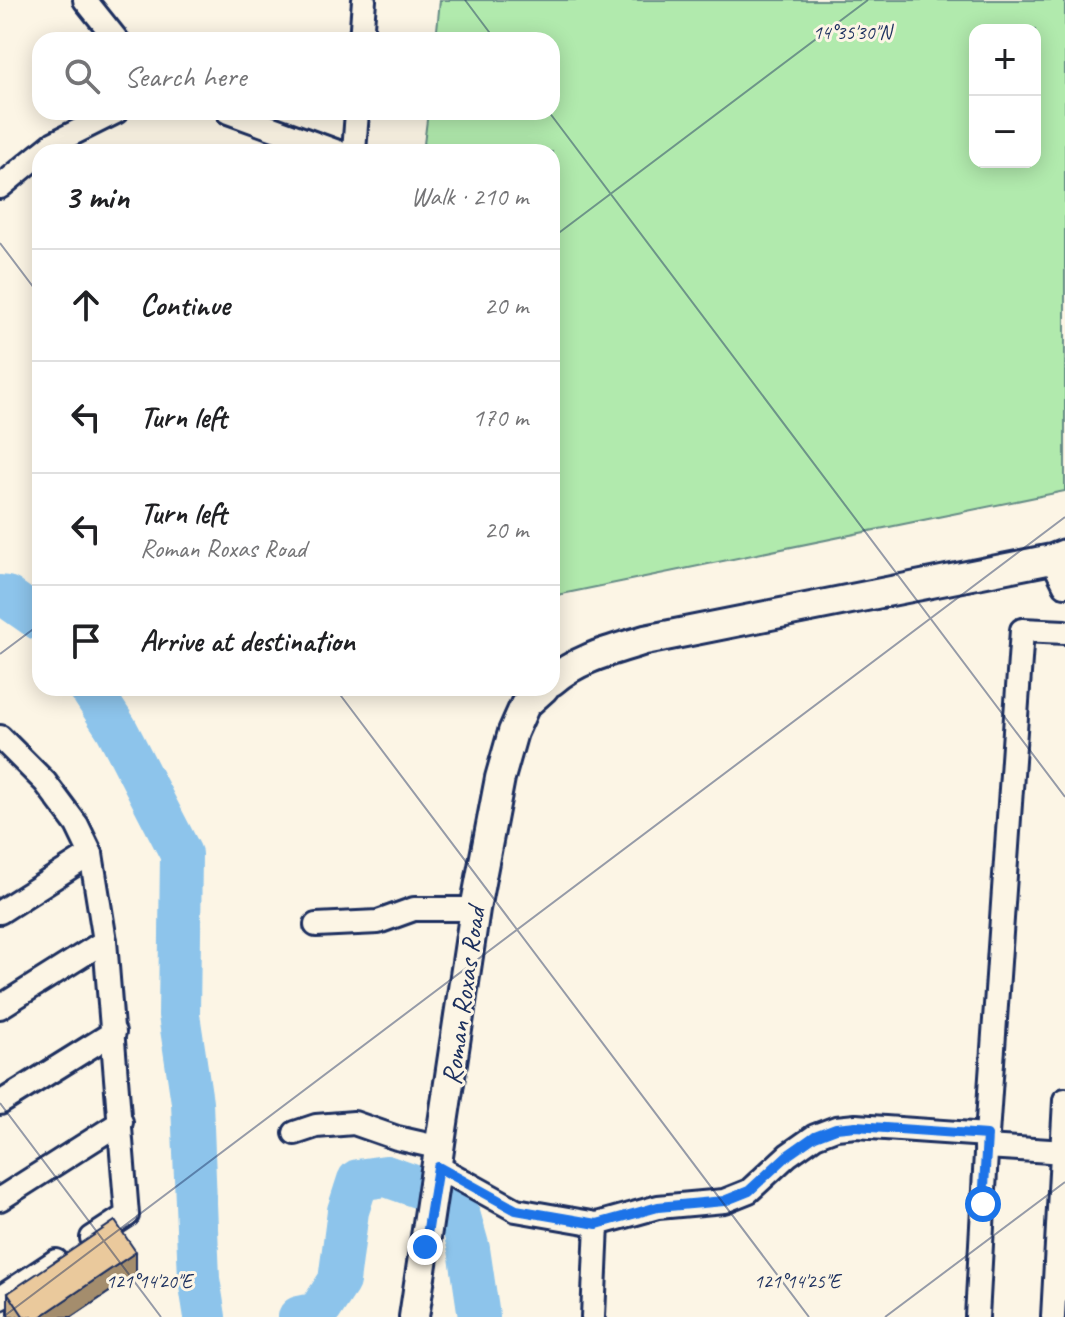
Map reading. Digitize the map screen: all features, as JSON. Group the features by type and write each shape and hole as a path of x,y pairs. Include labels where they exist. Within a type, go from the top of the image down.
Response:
{"main road":[{"path":"560,674 600,653 645,640 1058,557"},
{"name":"Roman Roxas Road","path":"414,1317 475,909 500,778 529,696"}],"street":[{"path":"85,0 111,32"},
{"path":"362,32 364,0"},
{"path":"53,144 100,120"},
{"path":"250,120 316,144"},
{"path":"355,144 356,120"},
{"path":"0,187 32,160"},
{"path":"1058,557 1065,585"},
{"path":"977,1317 1022,630 1065,632"},
{"path":"0,737 45,782 77,825 91,854 105,941 127,1215 2,1291"},
{"path":"0,912 91,854"},
{"path":"316,925 378,922 414,909 475,909"},
{"path":"0,1007 105,941"},
{"path":"0,1103 114,1032"},
{"path":"1053,1317 1065,1100"},
{"path":"0,1199 121,1122"},
{"path":"295,1133 316,1126 354,1123 397,1138 437,1169 516,1210 597,1224 658,1207 724,1201 749,1191 800,1146 836,1128 856,1126 1063,1152"},
{"path":"593,1317 597,1224"}],"green space":[{"path":"440,0 1065,0 1065,491 560,594 560,144 424,144 427,120 560,120 560,32 437,32"}],"building":[{"path":"115,1221 136,1252 40,1317 24,1317 8,1293"}],"waterway":[{"path":"0,596 7,597 32,614"},
{"path":"95,696 116,728 181,854 179,1015 192,1102 199,1279 205,1317"},
{"path":"299,1317 318,1313 339,1281 348,1211 358,1180 386,1176 426,1190 460,1217 469,1249 479,1317"}],"route":[{"path":"425,1247 438,1167 516,1210 597,1224 658,1207 724,1201 749,1191 788,1155 815,1136 836,1128 856,1126 987,1135 983,1204"}]}
